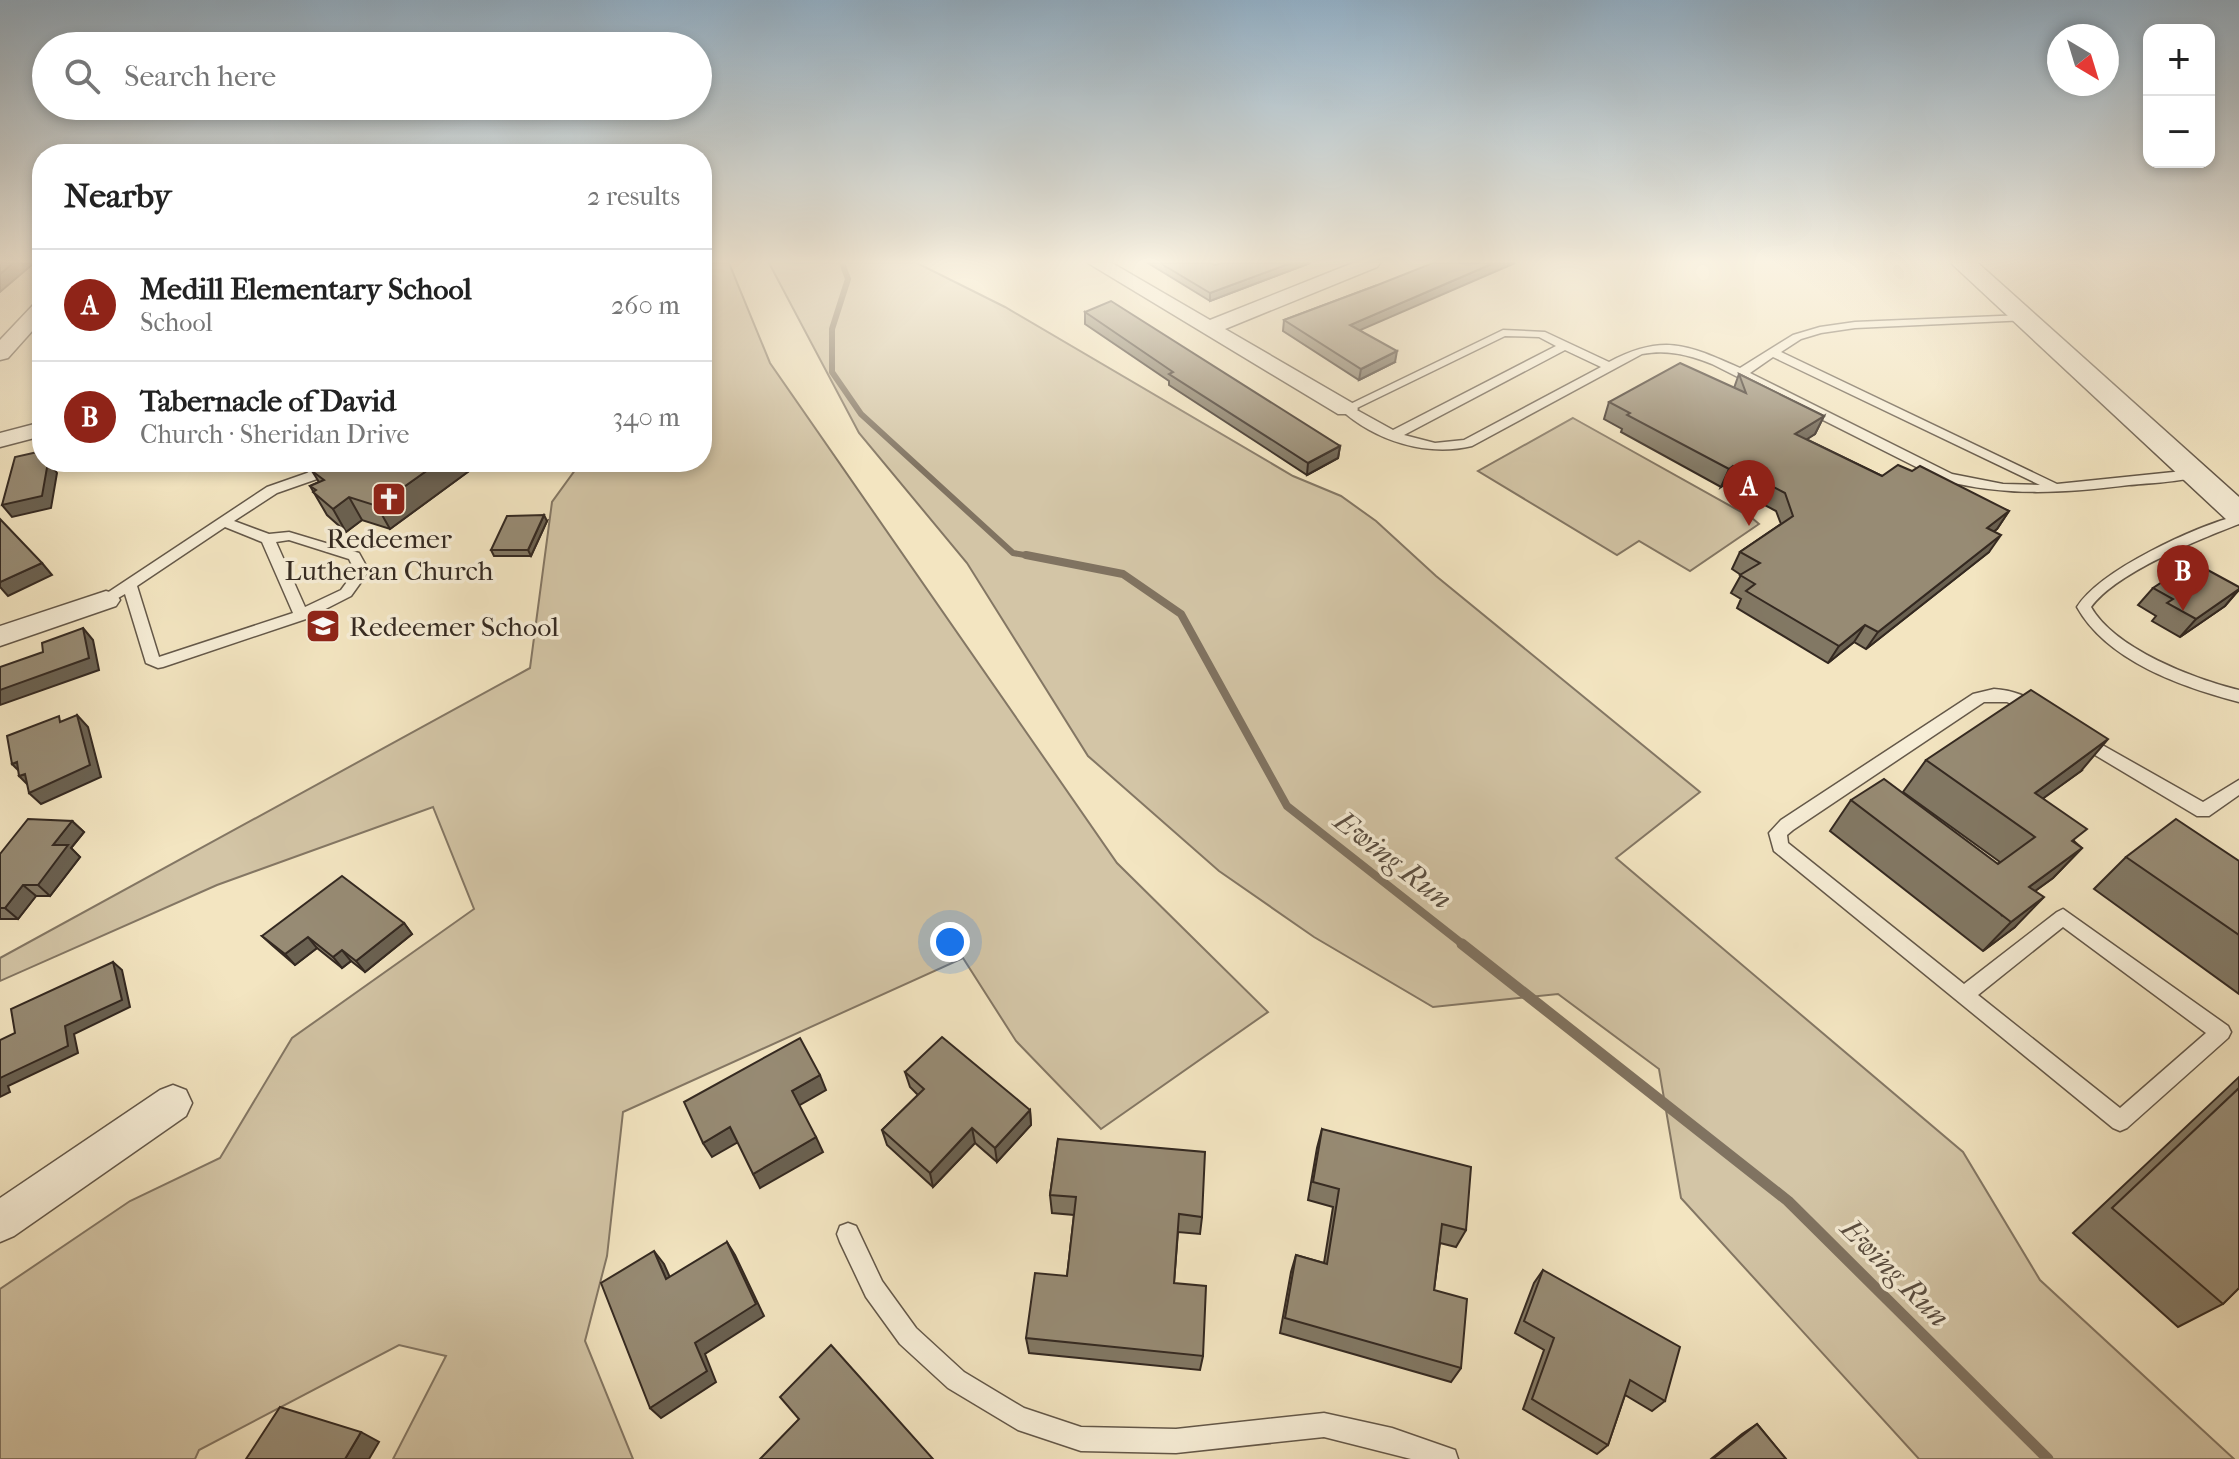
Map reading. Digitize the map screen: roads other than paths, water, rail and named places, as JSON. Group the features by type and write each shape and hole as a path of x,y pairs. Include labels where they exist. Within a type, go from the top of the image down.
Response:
{"street":[{"path":"0,353 20,331"},
{"path":"1213,331 1346,409"},
{"path":"2038,331 2239,517"},
{"path":"0,440 32,432"},
{"path":"0,636 106,600"},
{"path":"0,1222 173,1103"}],"lane":[{"path":"1741,373 1797,337 1820,331"},
{"path":"1346,409 1490,336 1531,332 1610,367"},
{"path":"1392,436 1566,345"},
{"path":"1346,409 1392,436 1436,449 1468,443 1639,351 1666,347 1698,354 1741,373 1965,484 1993,488 2054,487 2193,474"},
{"path":"1771,352 2054,487"},
{"path":"106,600 272,490 318,472"},
{"path":"2239,517 2109,580 2087,598 2084,607 2095,625 2146,659 2213,691 2239,696"},
{"path":"129,584 151,659 158,663 301,615 346,593 362,571 354,556 289,536 268,539 224,522"},
{"path":"268,539 301,615"},
{"path":"1964,995 2063,917 2221,1032 2120,1121 1785,851 1780,846 1778,833 1979,698 1996,694 2012,697 2048,718"},
{"path":"2072,733 2203,811 2239,786"},
{"path":"848,1234 874,1289 908,1336 956,1380 1018,1418 1081,1439 1176,1441 1324,1425 1392,1440 1446,1459"}],"waterway":[{"name":"Ewing Run","path":"832,331 832,372 861,414 1013,553 1036,557"},
{"name":"Ewing Run","path":"1026,555 1123,574 1181,614 1287,806 1465,946"},
{"name":"Ewing Run","path":"1462,944 1788,1201 2048,1459"}],"place":[{"name":"Redeemer Lutheran Church","path":"389,499"},
{"name":"Medill Elementary School","path":"1749,526"},
{"name":"Tabernacle of David","path":"2183,611"},
{"name":"Redeemer School","path":"323,626"}]}
